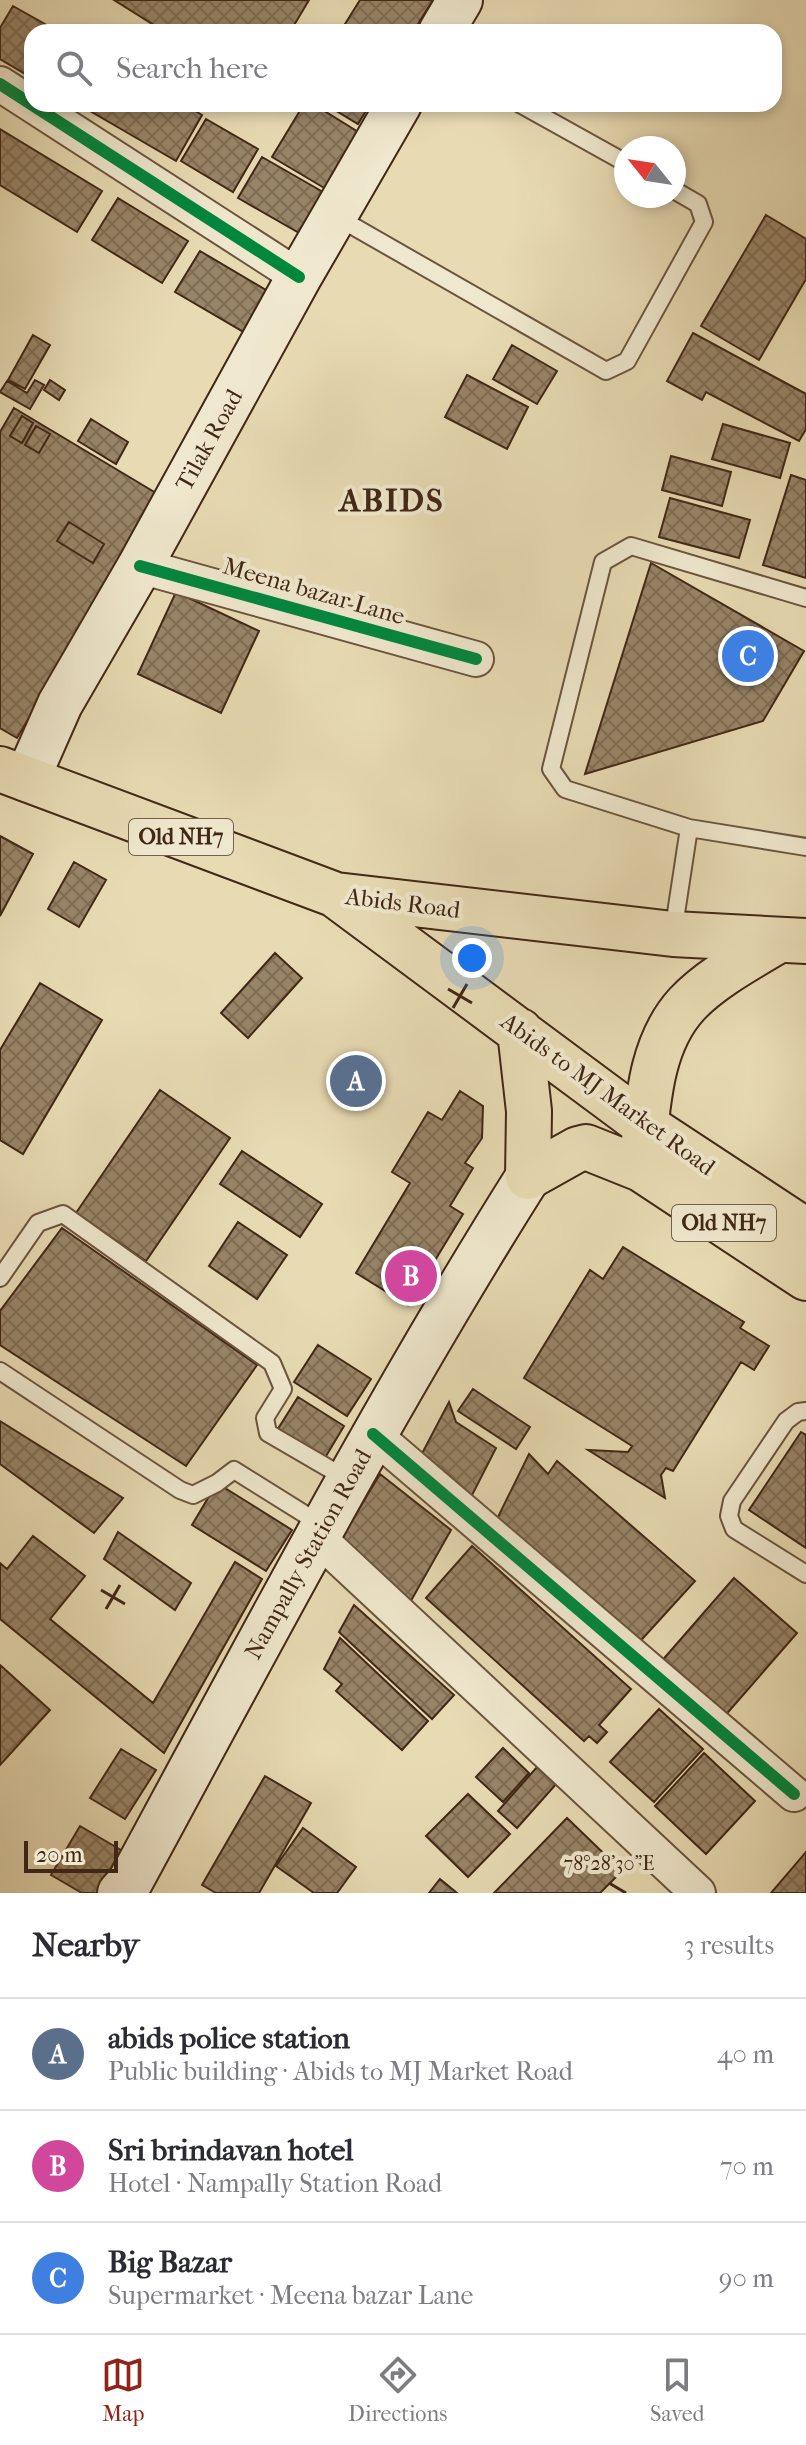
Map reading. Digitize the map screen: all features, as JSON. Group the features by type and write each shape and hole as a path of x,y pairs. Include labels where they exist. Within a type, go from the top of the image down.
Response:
{"main road":[{"path":"446,24 460,0"},
{"name":"Tilak Road","path":"13,774 60,704 140,566 299,277 394,112"},
{"name":"Abids Road","path":"13,774 336,895 673,934 792,941"},
{"name":"Abids to MJ Market Road","path":"336,895 645,1125 806,1231"},
{"path":"641,1169 648,1098 661,1045 687,1004 731,969 792,941"},
{"path":"520,1031 529,1111 528,1177"},
{"name":"Abids to MJ Market Road","path":"528,1177 586,1147 641,1169 806,1278"},
{"name":"Nampally Station Road","path":"120,1893 130,1882 373,1434 453,1295 528,1177"}],"street":[{"path":"0,84 24,99"},
{"path":"43,112 299,277"},
{"name":"Meena bazar Lane","path":"140,566 476,659"},
{"path":"373,1434 794,1794"},
{"path":"320,1532 698,1893"}],"lane":[{"path":"534,112 614,156"},
{"path":"334,216 606,371 627,361 704,222 698,204 686,197"},
{"path":"806,598 631,546 603,562 551,769 565,789 689,828 806,847"},
{"path":"673,934 689,828"},
{"path":"0,1278 38,1223 63,1214 272,1363 283,1389 265,1418 268,1433 348,1479"},
{"path":"0,1371 180,1490 193,1495 234,1470 320,1532"},
{"path":"806,1411 798,1412 786,1421 732,1501 729,1516 734,1529 806,1574"}],"building":[{"path":"114,0 309,0 295,24 152,24"},
{"path":"360,0 433,0 418,24 345,24"},
{"path":"13,6 45,24 24,24 24,73 0,59 0,28"},
{"path":"92,112 197,112 202,115 176,161"},
{"path":"299,112 326,112 360,133 326,189 272,157"},
{"path":"338,112 365,112 358,124"},
{"path":"206,119 258,149 233,192 181,161"},
{"path":"0,129 102,191 77,232 0,185"},
{"path":"262,157 337,200 313,241 238,198"},
{"path":"118,198 188,241 162,283 92,240"},
{"path":"766,215 806,239 806,279 759,360 701,326"},
{"path":"200,251 283,300 259,341 175,292"},
{"path":"693,333 806,394 806,429 799,441 706,392 702,400 667,381"},
{"path":"33,335 50,345 25,389 8,380"},
{"path":"512,345 557,371 537,404 493,379"},
{"path":"467,375 528,407 507,449 445,417"},
{"path":"35,380 44,385 30,409 0,392 7,381 27,393"},
{"path":"50,380 65,390 59,400 44,390"},
{"path":"14,408 161,496 17,738 0,728 0,432"},
{"path":"22,416 33,423 22,443 10,436"},
{"path":"91,419 128,442 116,464 78,441"},
{"path":"723,424 790,443 780,478 712,459"},
{"path":"36,426 50,434 39,453 25,445"},
{"path":"671,456 731,472 722,506 662,490"},
{"path":"791,475 806,480 806,578 763,565"},
{"path":"670,498 750,520 739,558 659,537"},
{"path":"69,522 104,544 93,563 57,541"},
{"path":"651,563 804,651 763,721 585,774"},
{"path":"176,592 259,631 221,713 138,674"},
{"path":"0,836 33,854 0,916"},
{"path":"74,862 106,880 79,927 48,909"},
{"path":"275,953 302,978 248,1038 221,1013"},
{"path":"40,983 102,1020 23,1154 0,1140 0,1050"},
{"path":"160,1090 230,1138 146,1261 76,1213"},
{"path":"460,1091 483,1106 482,1138 465,1163 473,1168 450,1206 463,1214 408,1305 356,1273 410,1183 392,1172 428,1112 442,1120"},
{"path":"242,1151 322,1204 300,1237 220,1184"},
{"path":"238,1222 287,1255 257,1299 209,1266"},
{"path":"62,1228 257,1365 186,1466 0,1345 0,1311"},
{"path":"623,1247 744,1322 740,1328 769,1346 754,1370 741,1362 673,1471 666,1468 661,1475 665,1498 588,1450 628,1452 632,1446 524,1378 590,1270 603,1279"},
{"path":"318,1345 371,1379 347,1416 294,1382"},
{"path":"473,1389 530,1427 516,1449 458,1411"},
{"path":"298,1397 344,1426 323,1461 276,1432"},
{"path":"449,1402 456,1422 496,1448 468,1503 416,1465"},
{"path":"0,1421 123,1498 94,1533 0,1464"},
{"path":"801,1432 806,1435 806,1548 749,1510"},
{"path":"529,1454 548,1474 557,1461 695,1581 634,1648 497,1519"},
{"path":"380,1474 451,1530 408,1606 338,1544"},
{"path":"217,1483 292,1530 266,1571 192,1525"},
{"path":"118,1532 191,1583 175,1610 104,1559"},
{"path":"33,1536 85,1576 50,1619 153,1703 235,1562 262,1579 164,1753 0,1619 0,1563 7,1569"},
{"path":"472,1546 631,1689 599,1725 607,1732 597,1743 589,1736 584,1741 426,1598"},
{"path":"734,1578 797,1633 723,1718 660,1663"},
{"path":"354,1605 454,1695 432,1719 339,1632"},
{"path":"340,1638 428,1721 402,1750 336,1691 342,1684 324,1669"},
{"path":"0,1665 50,1710 0,1765"},
{"path":"659,1709 703,1749 654,1802 610,1762"},
{"path":"503,1748 529,1773 503,1802 476,1777"},
{"path":"121,1749 156,1770 125,1819 90,1798"},
{"path":"704,1753 755,1801 706,1854 655,1806"},
{"path":"538,1766 557,1783 517,1828 498,1811"},
{"path":"265,1776 311,1803 259,1893 216,1893 202,1885"},
{"path":"468,1794 510,1834 468,1877 426,1836"},
{"path":"567,1818 622,1871 600,1893 494,1893"},
{"path":"80,1826 121,1850 97,1893 82,1893 51,1875"},
{"path":"303,1828 356,1867 337,1893 314,1893 276,1866"},
{"path":"806,1852 806,1893 771,1893"},
{"path":"440,1879 457,1893 429,1893"}],"cycle path":[{"path":"0,84 24,99"},
{"path":"43,112 299,277"},
{"path":"140,566 476,659"},
{"path":"373,1434 794,1794"}],"place":[{"name":"Big Bazar","path":"748,656"},
{"name":"abids police station","path":"356,1081"},
{"name":"Sri brindavan hotel","path":"411,1276"}],"district":[{"name":"ABIDS","path":"392,500"}]}
